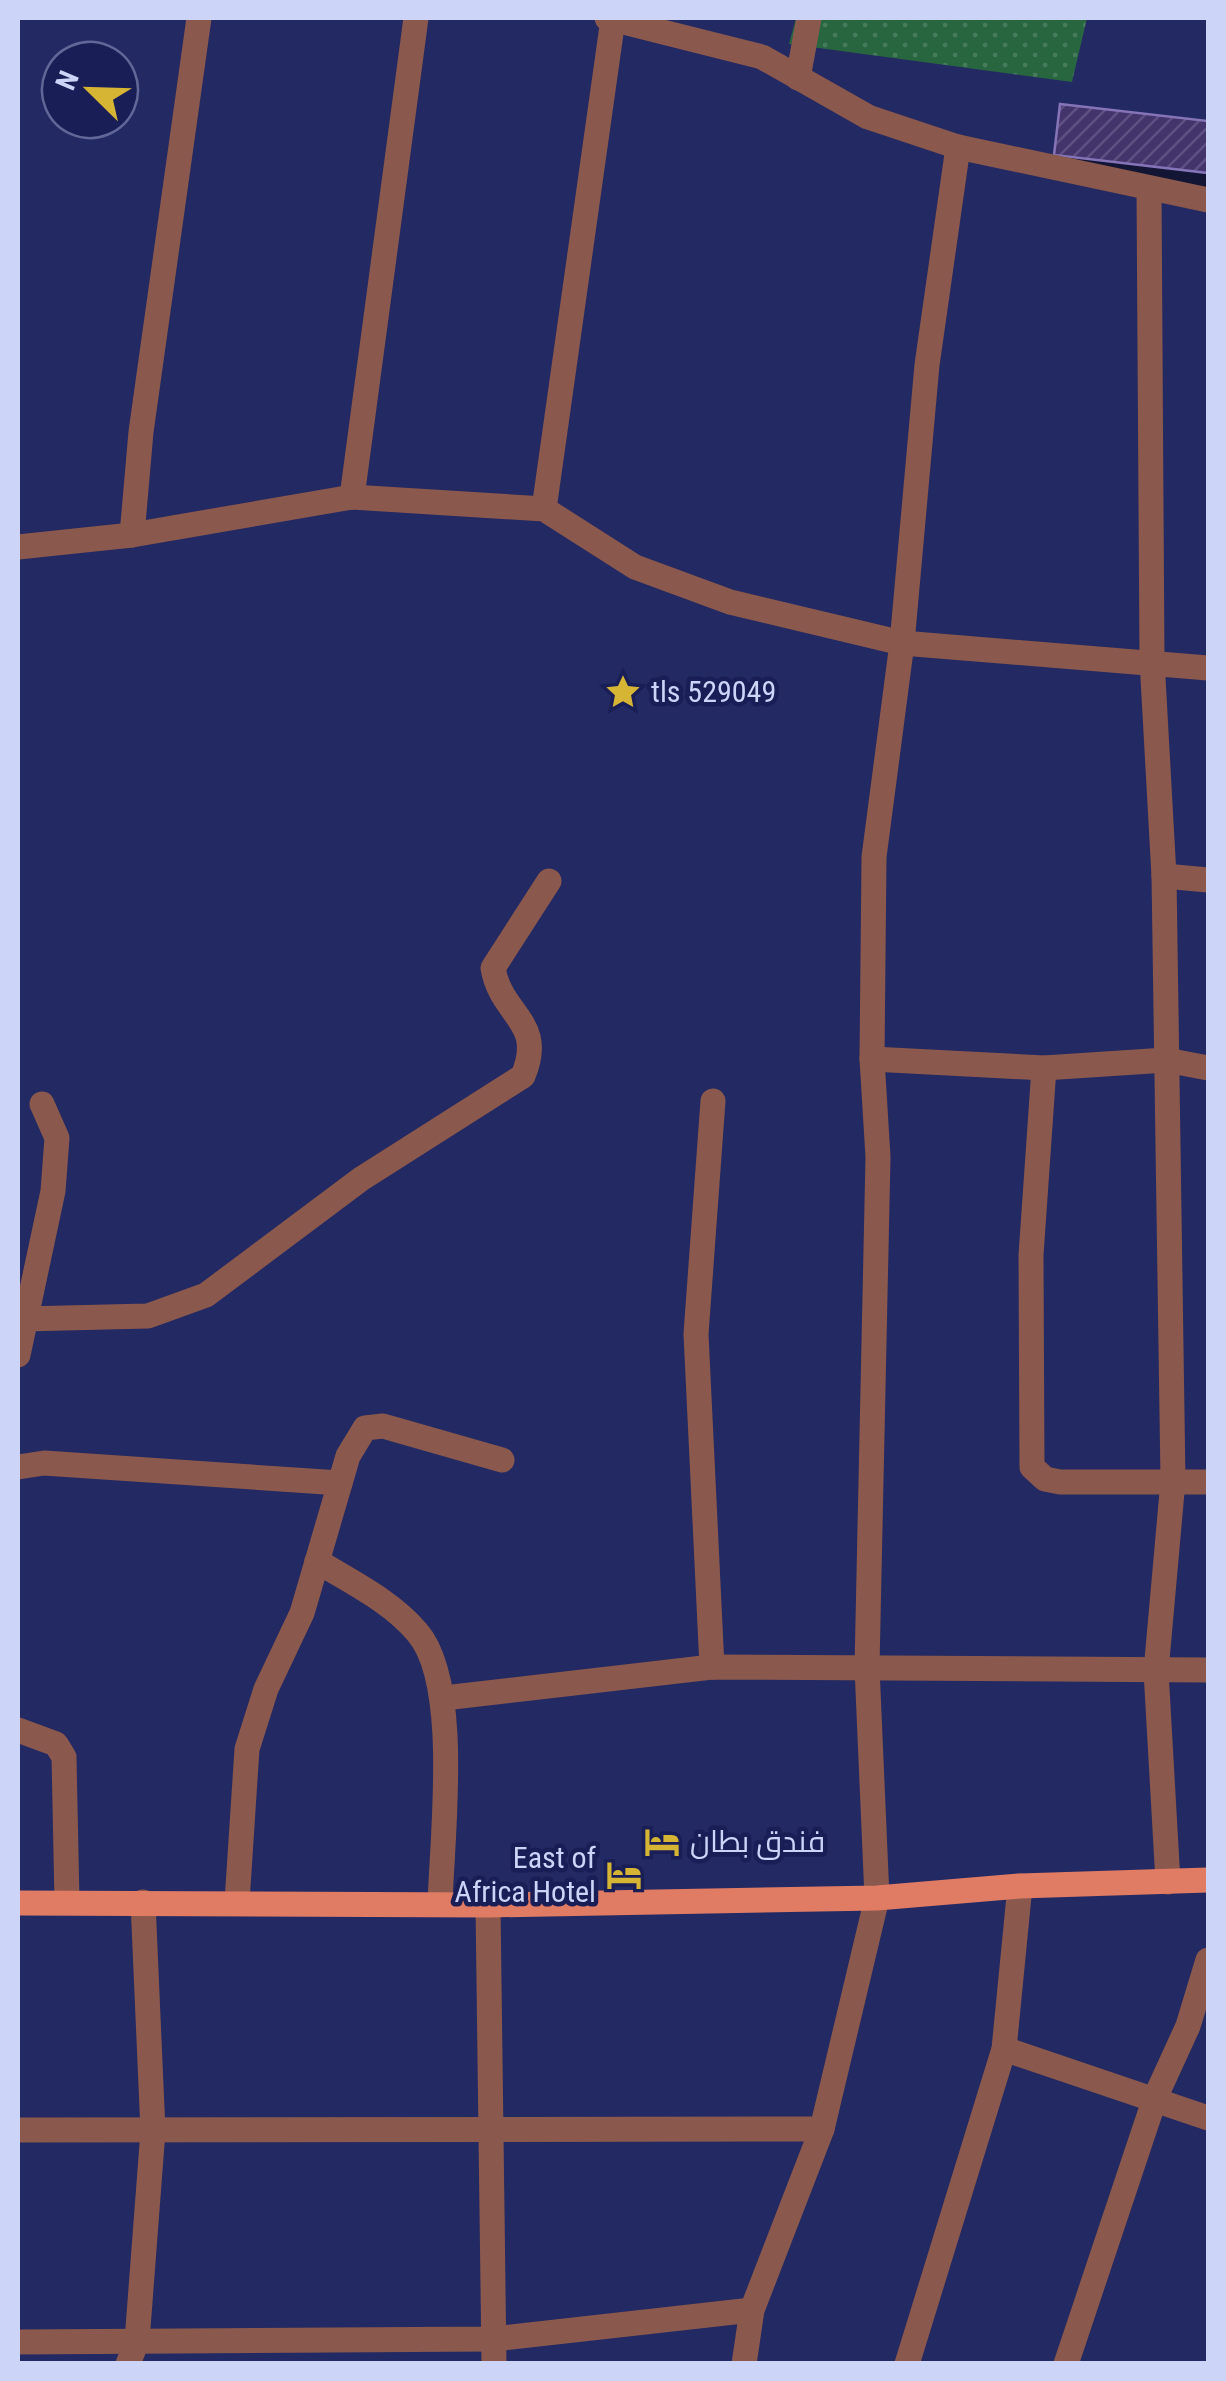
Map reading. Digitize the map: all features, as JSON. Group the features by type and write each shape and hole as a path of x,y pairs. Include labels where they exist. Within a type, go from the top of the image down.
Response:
{"main road":[{"path":"18,1903 488,1905 877,1898 1020,1886 1208,1880"}],"street":[{"path":"132,535 141,432 199,18"},
{"path":"352,498 416,18"},
{"path":"544,509 610,18 762,57 868,117 958,147 1208,200"},
{"path":"798,78 809,18"},
{"path":"744,2364 752,2310 822,2129 877,1898 866,1667 878,1157 872,1059 874,857 902,643 927,365 958,147"},
{"path":"1148,190 1152,660 1164,876 1173,1481 1156,1670 1168,1882"},
{"path":"18,547 132,535 352,498 544,509 651,573 730,602 902,643 1152,660 1208,668"},
{"path":"1164,876 1208,880"},
{"path":"23,1319 148,1316 206,1295 361,1178 522,1076 532,1053 529,1032 496,987 493,968 549,881"},
{"path":"872,1059 1044,1068 1166,1060 1208,1068"},
{"path":"1044,1068 1032,1255 1032,1468 1045,1479 1060,1482 1208,1482"},
{"path":"712,1666 696,1334 713,1101"},
{"path":"18,1355 53,1192 57,1138 42,1104"},
{"path":"237,1902 247,1749 266,1689 302,1612 348,1456 365,1428 382,1426 502,1460"},
{"path":"18,1467 44,1463 340,1483"},
{"path":"317,1561 397,1611 433,1654 444,1698 440,1904"},
{"path":"444,1698 712,1666 1208,1670"},
{"path":"18,1730 56,1744 64,1757 68,1902"},
{"path":"907,2364 1004,2049 1020,1886"},
{"path":"133,2352 153,2131 143,1902"},
{"path":"488,1905 493,2352"},
{"path":"1066,2364 1155,2098 1188,2026 1208,1960"},
{"path":"1004,2049 1208,2118"},
{"path":"18,2130 822,2129"},
{"path":"18,2342 133,2352 493,2352 752,2310"}],"green space":[{"path":"796,18 1087,18 1072,82 789,44"}],"building":[{"path":"1060,104 1208,121 1208,173 1054,155"}],"place":[{"name":"tls 529049","path":"623,692"},
{"name":"فندق بطان","path":"662,1842"},
{"name":"East of Africa Hotel","path":"624,1875"}]}
